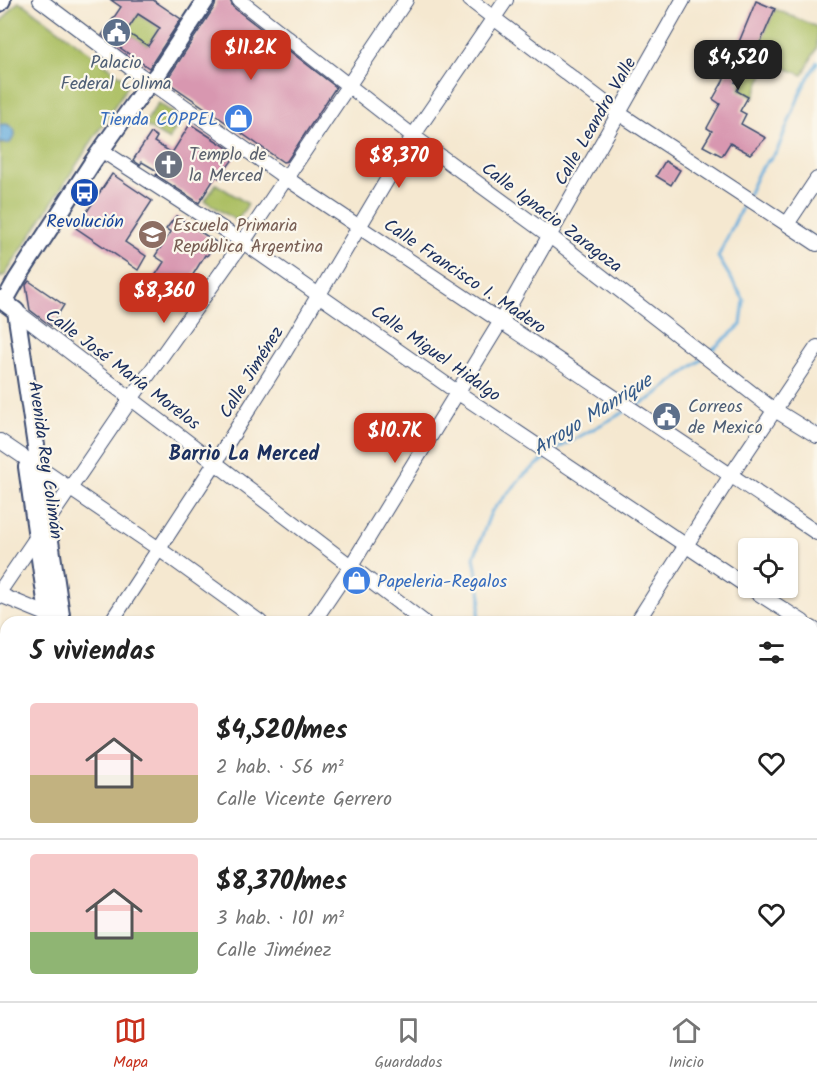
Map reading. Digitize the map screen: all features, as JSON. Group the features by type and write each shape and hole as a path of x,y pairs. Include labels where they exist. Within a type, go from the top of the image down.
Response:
{"main road":[{"path":"5,306 17,279 101,150 150,81 159,72 206,0"},
{"name":"Avenida Rey Colimán","path":"5,306 32,461 47,523 58,616"},
{"name":"Avenida Rey Colimán","path":"32,461 37,538 57,616"}],"street":[{"name":"Calle Francisco I. Madero","path":"40,0 286,178 817,533"},
{"name":"Calle Ignacio Zaragoza","path":"239,0 413,136 549,236 776,411 817,436"},
{"path":"49,616 0,593 131,399 243,242 406,0"},
{"path":"470,0 620,114 817,244"},
{"name":"Calle Jiménez","path":"115,616 215,463 320,294 413,136 506,0"},
{"name":"Calle Leandro Valle","path":"317,616 351,566 501,321 683,0"},
{"name":"Calle Miguel Hidalgo","path":"101,150 320,294 457,392 738,581"},
{"path":"787,224 817,179"},
{"name":"Calle José María Morelos","path":"5,306 416,616"},
{"path":"641,616 731,475 817,347"},
{"path":"0,441 159,549 252,616"},
{"name":"Calle Miguel Hidalgo","path":"765,598 793,616"}],"green space":[{"path":"19,2 121,76 127,83 127,87 5,275 0,278 0,143 3,144 15,132 9,125 0,125 0,23"},
{"path":"775,9 817,27 817,47 803,75 768,61 754,98 740,90 749,61 758,64 761,58 755,55"},
{"path":"138,14 160,28 148,46 126,32"},
{"path":"158,103 181,118 169,140 144,125"},
{"path":"216,184 248,204 237,221 205,201"}],"water":[{"path":"6,124 14,129 15,135 10,143 0,143 0,125"}],"building":[{"name":"Palacio Federal Colima","path":"111,0 153,0 181,19 149,68 102,35 121,7","holes":["138,14 160,28 148,46 126,32"]},
{"path":"216,0 230,0 233,7 336,87 287,161 283,162 166,81 215,6"},
{"path":"756,1 775,9 755,55 750,53 735,82 740,84 737,91 748,97 740,111 746,114 741,124 766,138 750,154 730,143 722,156 703,146 712,131 707,128 720,104 713,99 722,83"},
{"path":"190,124 237,154 219,178 216,176 199,203 156,175 159,172 142,162 140,165 133,160 151,133 157,137 154,142 172,153"},
{"path":"665,161 680,170 671,185 656,176"},
{"path":"112,174 152,201 125,242 146,256 138,270 76,228"},
{"path":"176,216 216,242 207,256 205,255 180,296 153,279 164,262 155,256 171,232 166,229"},
{"path":"29,281 64,305 51,326 30,310 26,285"}],"waterway":[{"name":"Arroyo Manrique","path":"748,195 759,171 777,151 802,89 817,62"},
{"name":"Arroyo Manrique","path":"707,354 741,325 744,300 718,257 745,201"},
{"name":"Arroyo Manrique","path":"634,407 650,399 702,359"},
{"name":"Arroyo Manrique","path":"553,452 626,411"},
{"name":"Arroyo Manrique","path":"478,616 481,597 474,557 491,512 524,475 546,458"}],"place":[{"name":"Palacio Federal Colima","path":"116,33"},
{"name":"Tienda COPPEL","path":"239,119"},
{"name":"Templo de la Merced","path":"168,164"},
{"name":"Revolución","path":"85,192"},
{"name":"Escuela Primaria República Argentina","path":"152,235"},
{"name":"Correos de Mexico","path":"667,416"},
{"name":"Papeleria-Regalos","path":"356,581"}],"district":[{"name":"Barrio La Merced","path":"244,453"}]}
